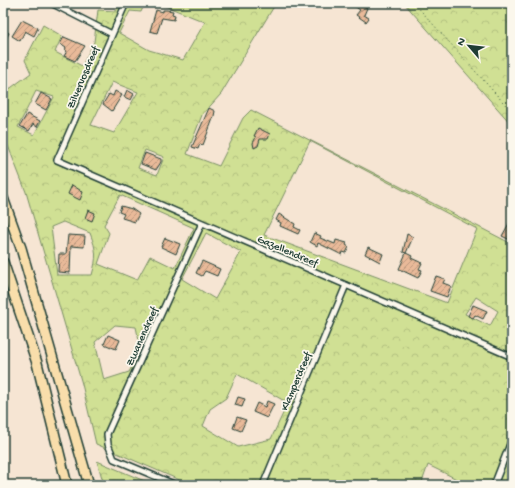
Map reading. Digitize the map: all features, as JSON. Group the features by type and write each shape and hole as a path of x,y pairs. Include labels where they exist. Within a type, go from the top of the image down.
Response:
{"highway":[{"path":"3,198 21,248 89,485"},
{"path":"3,262 37,363 66,485"}],"street":[{"path":"51,3 112,34"},
{"name":"Zilvervosdreef","path":"57,160 126,3"},
{"name":"Gazellendreef","path":"57,160 512,357"},
{"name":"Zwanendreef","path":"176,485 114,459 108,444 107,434 202,223"},
{"name":"Klamperdreef","path":"263,485 346,284"},
{"path":"494,485 512,439"}],"path":[{"path":"414,3 512,112"}],"green space":[{"path":"120,3 145,3 141,12 130,11 119,33 149,50 183,60 205,22 158,3 193,3 201,5 202,3 276,3 221,94 202,115 187,154 219,166 243,118 251,110 512,244 512,485 469,485 428,465 421,485 191,485 96,444 82,384 26,192 3,133 3,92 4,93 31,73 25,60 43,25 62,36 55,52 82,66 94,42 98,10 116,11","holes":["112,82 138,92 114,133 91,125","36,91 54,97 34,135 18,127","310,141 477,229 447,303 264,235","145,150 164,157 157,175 138,168","120,195 194,228 175,268 150,256 137,280 98,264 109,233 104,225","63,222 90,233 96,254 92,275 57,275 51,227","206,233 241,252 215,299 182,279","476,297 498,311 490,326 465,314","115,325 136,327 141,350 129,372 104,380 95,342","237,374 288,403 271,439 238,447 203,426 210,409 226,398"]},
{"path":"404,3 504,3 512,11 512,125"},
{"path":"97,461 154,485 104,485"}],"building":[{"path":"350,3 359,3 367,8 364,15 369,18 366,22 356,15 360,10"},
{"path":"156,10 163,12 163,10 173,11 172,14 175,15 174,20 162,18 157,33 150,31"},
{"path":"22,20 38,28 34,36 25,31 20,41 12,36"},
{"path":"3,29 9,33 3,45"},
{"path":"64,37 85,46 75,61 64,56 67,51 65,50 66,48 60,44"},
{"path":"127,90 134,94 131,100 124,97"},
{"path":"115,91 122,95 112,111 103,104 109,94 113,96"},
{"path":"41,93 52,99 46,110 35,104"},
{"path":"209,108 215,111 203,145 200,144 198,149 192,147"},
{"path":"27,114 40,121 37,127 33,124 29,131 20,126"},
{"path":"258,128 270,134 268,139 260,139 258,146 254,148 253,143 256,137 254,136"},
{"path":"145,153 161,159 161,162 156,170 141,164"},
{"path":"72,185 83,192 80,200 68,194"},
{"path":"121,206 132,209 139,214 135,222 122,218 124,214 119,212"},
{"path":"88,210 95,213 92,221 85,218"},
{"path":"279,214 295,224 294,227 300,230 298,234 280,226 281,223 276,220"},
{"path":"512,218 512,235 510,240 502,236"},
{"path":"314,233 321,236 320,238 335,244 336,240 347,243 346,245 349,247 346,253 343,252 342,255 318,243 317,246 310,242"},
{"path":"407,234 413,237 406,253 403,252"},
{"path":"68,235 85,236 84,247 71,246 70,273 58,272 59,254 66,254"},
{"path":"165,238 180,244 176,254 161,247"},
{"path":"368,247 383,254 380,262 365,254"},
{"path":"406,253 412,256 411,258 422,263 419,269 422,270 418,278 399,269"},
{"path":"202,261 220,269 217,276 205,271 202,276 196,273"},
{"path":"436,276 445,279 443,283 451,286 447,297 430,291"},
{"path":"473,305 487,311 483,319 475,315 473,318 468,316"},
{"path":"108,335 120,340 116,349 104,344"},
{"path":"238,397 245,399 242,407 235,405"},
{"path":"267,401 274,404 267,418 253,412 257,403 265,407"},
{"path":"237,417 246,420 241,431 233,428"}]}
